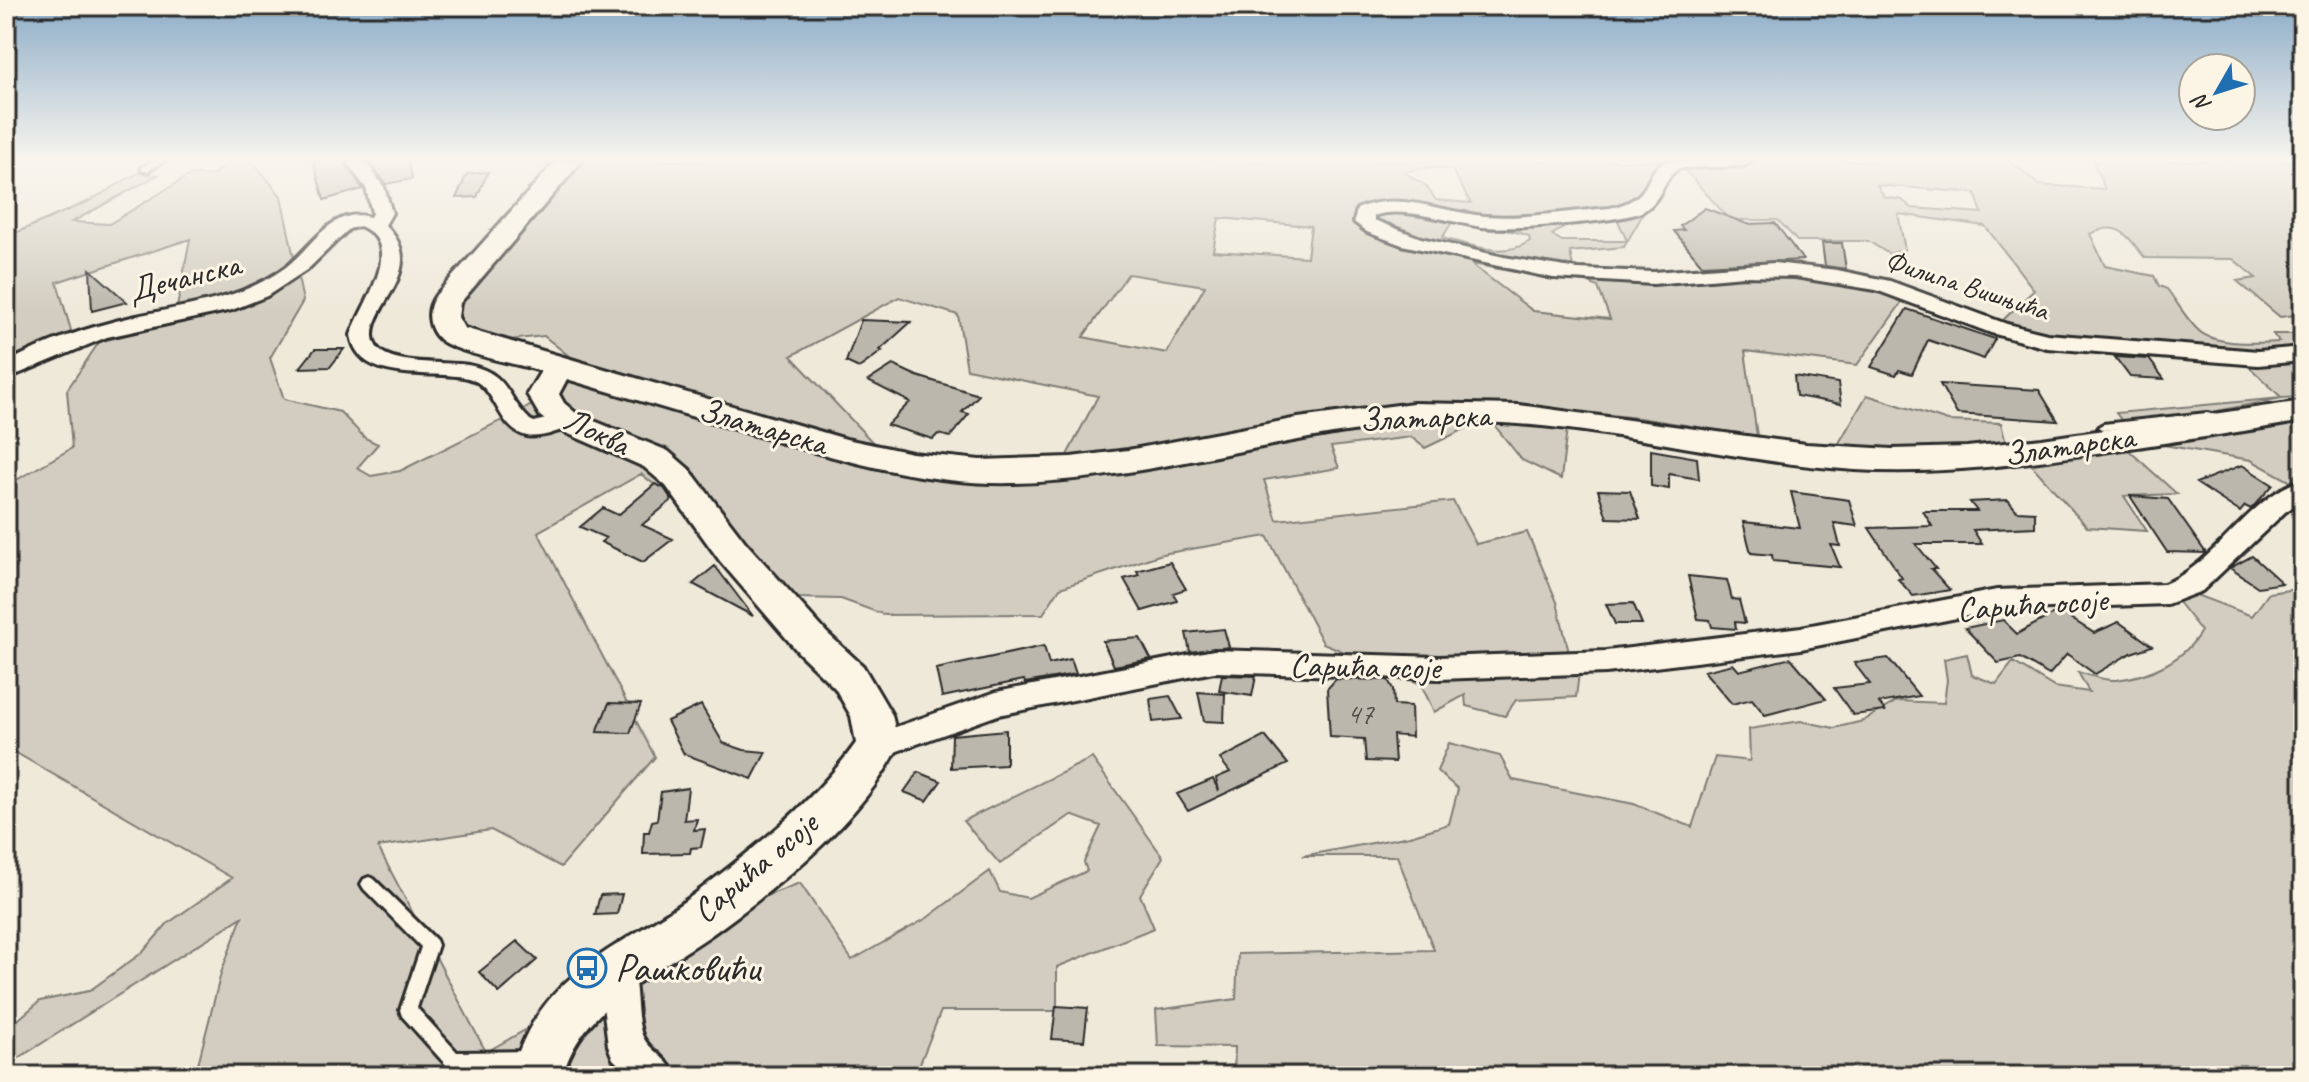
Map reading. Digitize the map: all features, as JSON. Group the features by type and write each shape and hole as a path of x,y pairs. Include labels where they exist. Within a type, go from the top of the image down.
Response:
{"main road":[{"name":"Локва","path":"525,211 454,290 442,314 447,328 458,338 558,368 543,394 551,409 566,421 656,459 678,478 733,552 813,643 849,677 871,715 878,746"},
{"name":"Златарска","path":"558,368 873,456 921,466 983,472 1042,471 1092,465 1390,413 1476,412 1526,416 1815,455 1903,460 1962,459 2032,452 2303,411"},
{"name":"Сарића осоје","path":"538,1067 563,1017 617,972 709,910 813,820 863,770 878,746"}],"street":[{"path":"382,211 375,225 389,248 392,269 361,334 364,346 370,353 384,363 469,371 485,377 497,389 515,421 531,430 566,421"},
{"name":"Филипа Вишњића","path":"1367,211 1364,213 1364,222 1385,233 1433,247 1539,269 1600,278 1655,278 1774,269 1858,280 1911,293 2019,336 2047,341 2258,358 2303,354"},
{"name":"Филипа Вишњића","path":"1426,211 1487,222 1622,211"},
{"name":"Дечанска","path":"6,372 87,336 225,305 260,292 303,264 337,227 355,221 375,225"},
{"name":"Сарића осоје","path":"878,746 996,704 1214,661 1439,668 1606,662 1801,638 1997,600 2167,594 2192,584 2276,506 2303,488"},
{"path":"617,972 626,1046 657,1076"}],"lane":[{"path":"2103,427 2244,413 2259,419"},
{"path":"369,884 430,945 408,1010 453,1060 538,1067"}],"shaded area":[{"path":"65,211 91,211 72,222 109,224 130,211 284,211 303,301 270,358 284,399 340,412 365,438 378,444 357,468 371,476 400,471 554,394 559,385 579,379 825,456 883,469 953,476 1359,423 1497,420 1567,428 1561,479 1522,460 1495,426 1473,425 1425,448 1411,437 1331,447 1339,468 1264,480 1277,520 1453,501 1476,544 1527,532 1557,602 1570,657 1579,673 1576,697 1516,700 1505,716 1466,706 1465,695 1434,712 1421,684 1323,643 1267,536 1162,554 1060,588 1043,614 885,615 841,599 797,598 641,474 538,532 655,757 561,867 491,830 378,847 486,1052 763,897 800,883 852,960 927,918 990,871 1000,892 1028,898 1087,871 1084,862 1101,826 1071,815 1000,864 963,821 1092,758 1163,857 1140,895 1154,928 1057,967 1057,1011 941,1011 915,1076 195,1076 221,973 242,917 6,1066 6,1030 40,1001 89,991 143,952 167,924 232,878 6,747 6,486 72,448 67,390 99,342 174,323 190,239 57,282 72,334 6,378 6,237"},
{"path":"533,211 1644,211 1624,247 1570,252 1575,277 1857,276 1999,324 2034,290 1985,226 1898,214 1905,250 1889,254 1868,241 1797,241 1778,220 1730,220 1722,211 2303,211 2303,314 2280,317 2237,281 2256,278 2233,259 2145,258 2128,237 2116,229 2090,234 2105,266 2154,276 2159,286 2167,289 2190,321 2205,335 2225,341 2259,343 2279,342 2273,334 2303,334 2303,397 2282,398 2244,362 2069,347 1914,301 1903,301 1857,365 1745,351 1757,436 1639,418 1504,404 1397,404 1297,417 1064,461 1098,396 967,369 958,315 899,297 791,356 878,448 752,416 611,371 569,356 544,336 500,341 458,327 453,303","holes":["1616,216 1627,241 1562,241 1552,235 1567,225 1564,220","1219,218 1311,226 1307,257 1213,251","1454,219 1520,233 1529,236 1530,241 1498,250 1442,238","1471,264 1552,279 1575,277 1598,287 1610,319 1533,311","1128,274 1205,286 1167,353 1083,337"]},
{"path":"1867,395 1948,421 2001,423 2006,444 1921,451 1836,448"},
{"path":"2282,398 2128,429 2116,413"},
{"path":"2303,416 2303,472 2291,482 2251,460 2146,442"},
{"path":"2123,445 2177,494 2124,496 2147,531 2087,527 2028,461"},
{"path":"2303,588 2303,1076 1234,1076 1235,1047 1158,1046 1156,1010 1236,999 1238,954 1434,950 1397,856 1302,856 1410,836 1449,824 1458,789 1437,771 1449,743 1500,756 1513,780 1634,804 1692,827 1715,757 1750,761 1749,729 1801,721 1834,728 1863,721 1897,701 1944,703 1947,680 1944,659 1967,654 1972,675 1996,684 2013,662 2054,687 2089,692 2078,672 2107,680 2128,678 2153,671 2185,651 2201,631 2178,602 2191,593 2252,616 2269,593"}],"building":[{"path":"1700,211 1714,211 1747,224 1775,223 1803,260 1702,265 1674,231 1684,230 1680,226"},
{"path":"1822,243 1842,243 1846,269 1825,266"},
{"path":"90,269 127,302 92,311"},
{"path":"1907,309 1995,339 1984,359 1928,340 1912,374 1899,370 1896,375 1871,367"},
{"path":"861,320 911,322 882,351 859,368 846,362"},
{"path":"315,349 344,349 330,367 300,368"},
{"path":"2115,357 2149,359 2164,379 2130,377"},
{"path":"893,365 917,376 979,395 962,412 969,414 950,437 938,434 933,439 887,425 910,402 868,381"},
{"path":"1794,376 1838,383 1841,404 1796,396"},
{"path":"1940,384 2039,390 2058,421 1957,414"},
{"path":"1651,450 1697,458 1699,479 1669,474 1669,489 1651,486"},
{"path":"2242,465 2273,485 2251,509 2245,506 2240,512 2196,483"},
{"path":"655,484 664,488 672,500 642,525 673,539 643,562 601,542 606,538 580,527 603,508 618,515"},
{"path":"1598,490 1630,491 1640,519 1607,518"},
{"path":"1791,492 1849,500 1857,526 1834,523 1840,546 1831,545 1840,567 1773,561 1772,555 1751,553 1743,522 1800,528"},
{"path":"2130,496 2168,499 2206,553 2167,552"},
{"path":"2008,500 2017,511 2035,512 2035,527 1973,530 1982,544 1916,544 1936,569 1931,569 1950,590 1913,596 1898,579 1902,578 1869,528 1932,526 1923,511 1977,511 1970,502"},
{"path":"2252,556 2282,583 2258,587 2230,568"},
{"path":"1170,562 1186,589 1173,593 1177,601 1142,611 1124,579 1139,575 1137,571"},
{"path":"715,566 753,616 693,584"},
{"path":"1688,576 1727,580 1732,599 1739,600 1745,623 1735,622 1736,629 1712,627 1710,620 1698,619"},
{"path":"1633,603 1642,624 1615,624 1606,604"},
{"path":"2059,611 2094,633 2119,622 2152,646 2131,653 2095,674 2067,654 2049,675 2020,658 1998,663 1965,628 2003,620 2017,634"},
{"path":"1224,629 1229,647 1190,652 1186,633"},
{"path":"1140,638 1151,659 1114,666 1103,641"},
{"path":"1044,646 1049,664 1071,659 1076,674 1025,683 1024,680 942,697 936,669"},
{"path":"1791,658 1826,699 1765,715 1752,699 1732,704 1704,671 1733,664 1739,671"},
{"path":"1888,658 1919,696 1879,703 1885,711 1853,715 1834,688 1870,684 1854,663"},
{"path":"1222,675 1256,676 1252,696 1219,691"},
{"path":"1336,679 1388,680 1393,689 1394,705 1411,706 1412,737 1393,735 1395,762 1366,761 1364,739 1330,737 1327,689"},
{"path":"1198,692 1225,694 1224,722 1204,721"},
{"path":"1170,696 1182,719 1153,722 1150,699"},
{"path":"609,703 641,704 630,733 597,732"},
{"path":"701,705 723,743 744,750 766,752 752,779 684,754 667,721"},
{"path":"1006,730 1006,765 951,768 952,735"},
{"path":"1265,736 1288,764 1188,811 1177,794 1213,779 1219,791 1216,778 1230,772 1220,759"},
{"path":"918,772 941,781 927,801 904,792"},
{"path":"688,788 684,820 697,819 694,830 705,829 701,847 691,848 690,853 643,854 644,832 649,832 652,821 657,820 661,792"},
{"path":"622,894 617,914 595,915 600,895"},
{"path":"517,941 537,960 499,993 479,972"},
{"path":"1056,1006 1088,1008 1084,1041 1052,1039"}],"place":[{"name":"Рашковићи","path":"587,968"}]}
